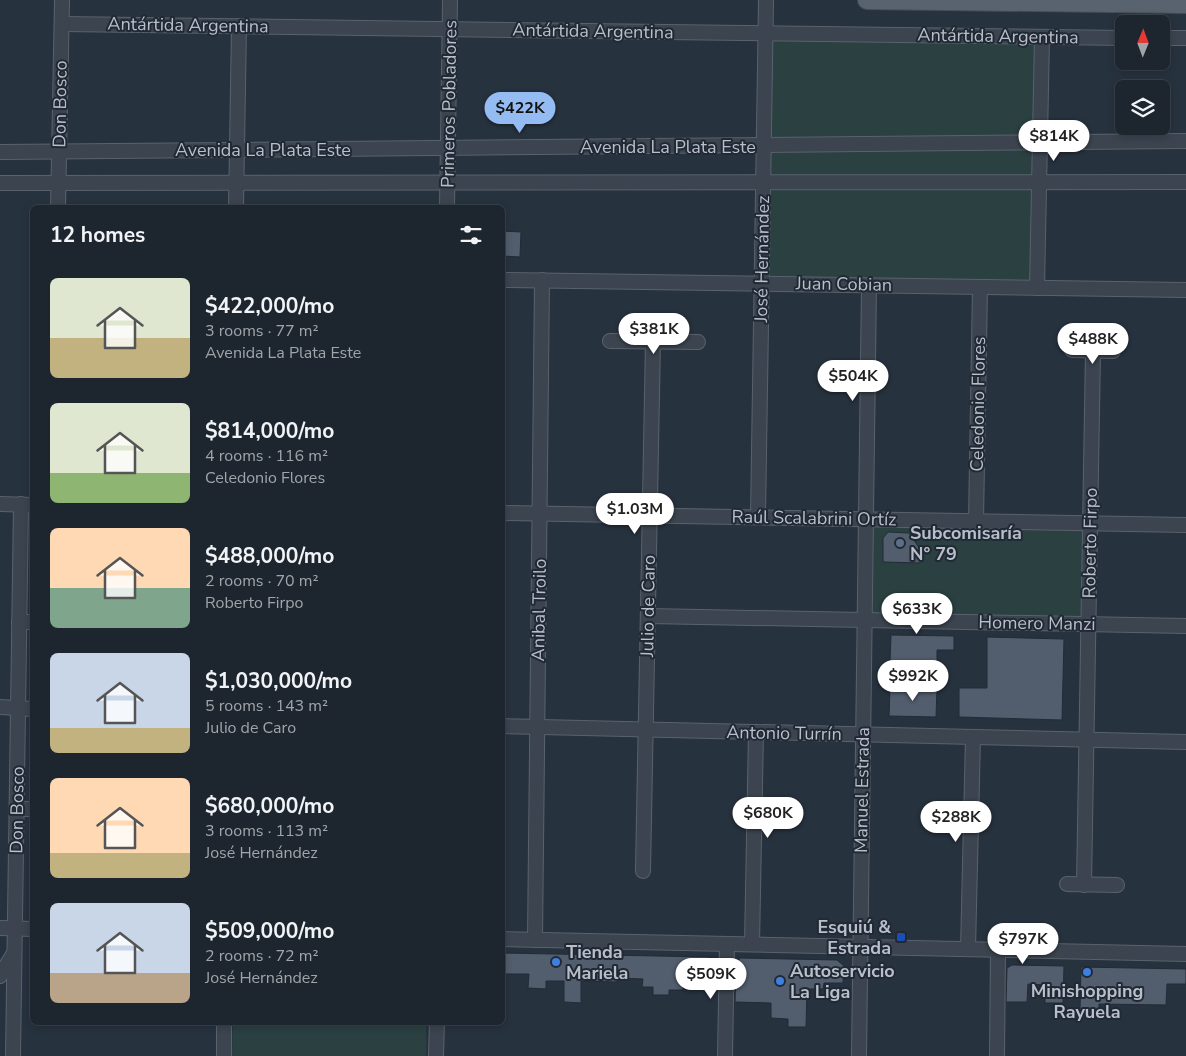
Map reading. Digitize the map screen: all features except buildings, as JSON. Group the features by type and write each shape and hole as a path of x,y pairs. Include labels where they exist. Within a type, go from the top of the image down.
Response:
{"main road":[{"path":"867,0 1186,4"}],"street":[{"name":"Don Bosco","path":"58,205 62,0"},
{"name":"Primeros Pobladores","path":"447,205 450,0"},
{"name":"José Hernández","path":"758,517 766,0"},
{"name":"Antártida Argentina","path":"62,24 1115,38"},
{"path":"236,205 239,26"},
{"path":"1037,288 1042,37"},
{"path":"1170,38 1186,38"},
{"name":"Avenida La Plata Este","path":"0,152 1186,141"},
{"name":"Avenida La Plata Este","path":"0,183 1186,182"},
{"name":"Juan Cobian","path":"505,280 1186,290"},
{"name":"Anibal Troilo","path":"535,940 542,280"},
{"name":"Manuel Estrada","path":"859,1056 869,285"},
{"name":"Celedonio Flores","path":"976,521 980,287"},
{"path":"610,340 698,342"},
{"name":"Julio de Caro","path":"643,871 653,341"},
{"path":"1072,350 1113,351"},
{"name":"Roberto Firpo","path":"1084,884 1093,351"},
{"path":"0,504 27,504"},
{"name":"Don Bosco","path":"13,1056 18,708 26,622 27,504"},
{"name":"Raúl Scalabrini Ortíz","path":"505,513 1186,525"},
{"name":"Homero Manzi","path":"648,616 1186,626"},
{"path":"0,708 30,708"},
{"name":"Antonio Turrín","path":"505,726 1186,742"},
{"path":"752,944 756,732"},
{"path":"968,949 973,737"},
{"path":"17,809 30,810"},
{"path":"1067,884 1117,885"},
{"path":"0,928 30,929"},
{"path":"505,939 1186,954"},
{"path":"725,1056 727,944"},
{"path":"997,1056 998,950"},
{"path":"0,976 15,952"},
{"path":"224,1025 224,1056"},
{"path":"436,1056 437,1025"}],"green space":[{"path":"771,39 1036,43 1032,282 766,278"},
{"path":"865,519 1090,523 1088,624 864,620"},
{"path":"233,1025 426,1025 426,1056 232,1056"}],"place":[{"name":"Subcomisaría N° 79","path":"900,543"},
{"name":"Esquiú & Estrada","path":"901,937"},
{"name":"Tienda Mariela","path":"556,962"},
{"name":"Minishopping Rayuela","path":"1087,972"},
{"name":"Autoservicio La Liga","path":"780,981"}]}
